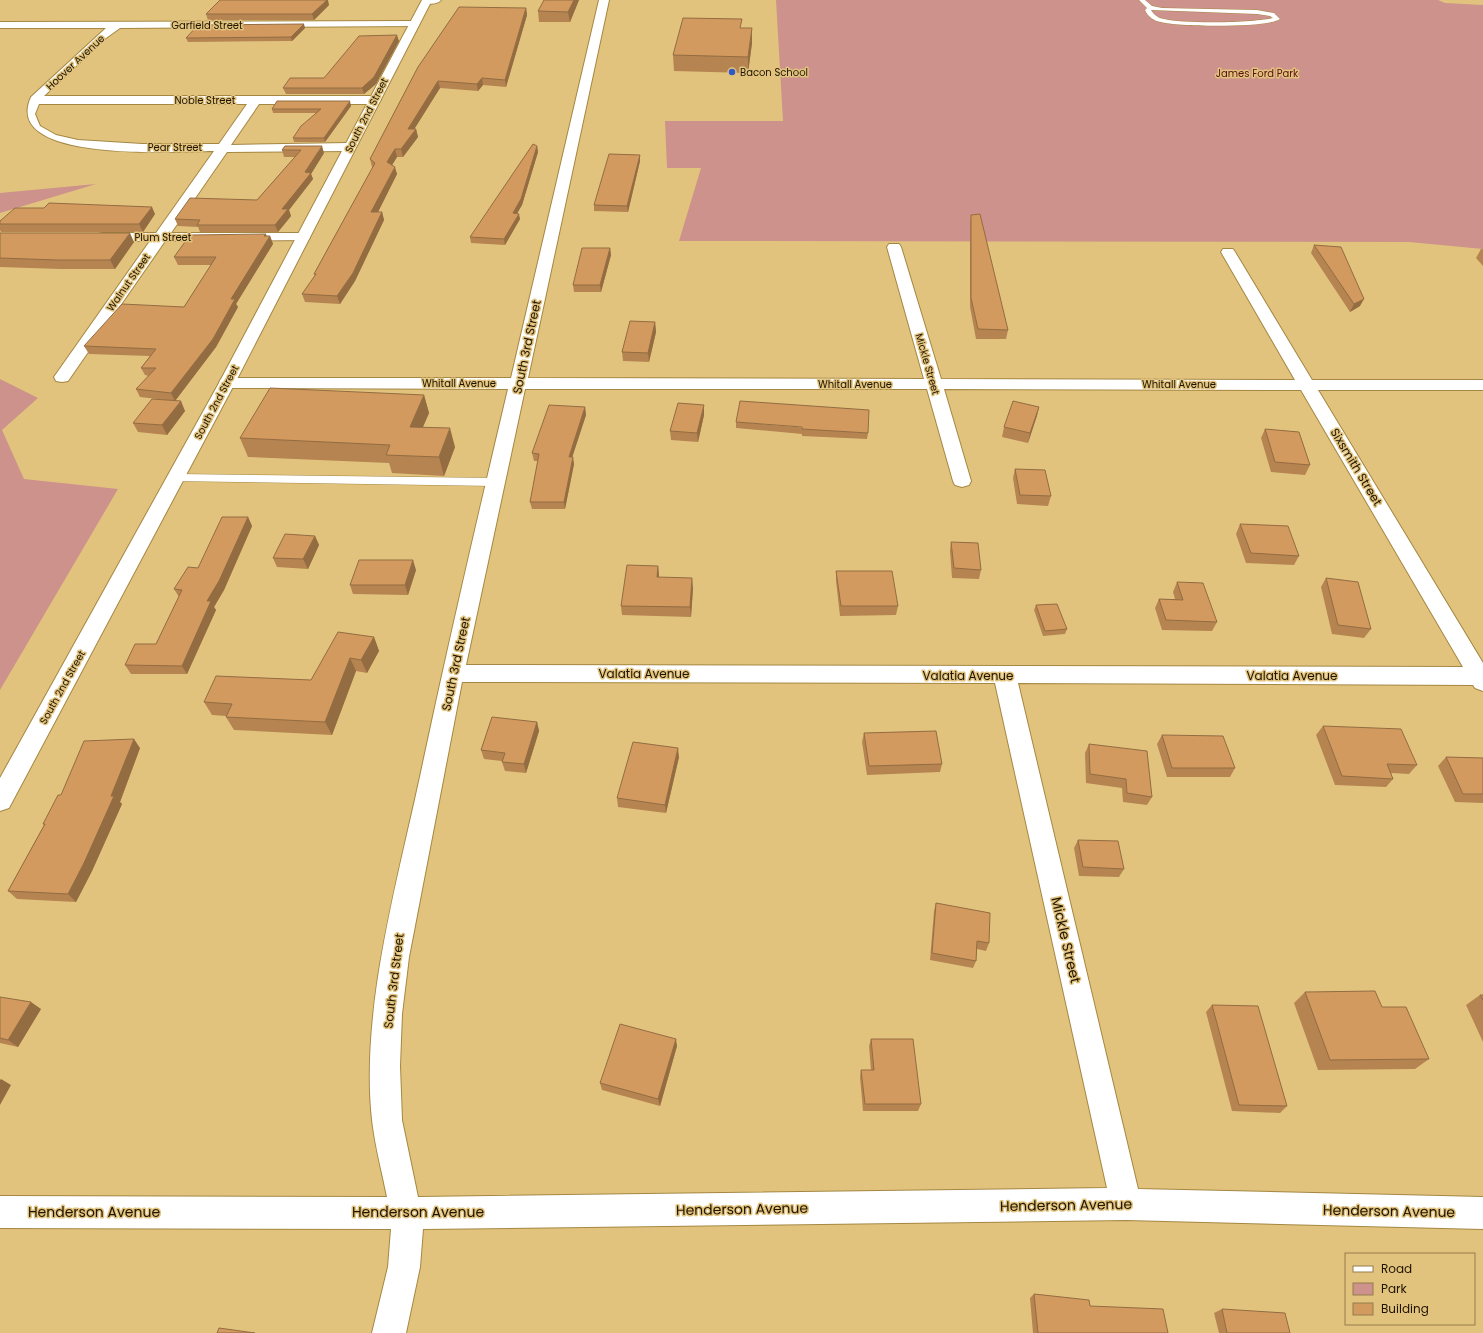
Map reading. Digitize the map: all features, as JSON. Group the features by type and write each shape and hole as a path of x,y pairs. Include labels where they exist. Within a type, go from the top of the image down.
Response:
{"street":[{"path":"427,0 436,0"},
{"name":"South 2nd Street","path":"0,801 227,383 427,0"},
{"name":"South 3rd Street","path":"389,1333 404,1266 407,1240 406,1213 387,1120 385,1066 388,1014 395,957 453,673 604,0"},
{"name":"Garfield Street","path":"0,25 414,24"},
{"name":"Hoover Avenue","path":"35,100 102,36 117,25"},
{"name":"Noble Street","path":"35,100 375,100"},
{"name":"Pear Street","path":"35,100 29,114 30,122 35,128 49,137 59,141 94,147 349,147"},
{"name":"Walnut Street","path":"62,377 255,100"},
{"name":"Plum Street","path":"87,237 303,237"},
{"name":"Mickle Street","path":"894,247 962,481"},
{"name":"Sixsmith Street","path":"1228,252 1482,678"},
{"name":"Whitall Avenue","path":"227,383 1483,385"},
{"name":"Valatia Avenue","path":"453,673 1482,678"},
{"name":"Mickle Street","path":"1005,676 1126,1204"},
{"name":"Henderson Avenue","path":"0,1212 406,1213 1126,1204 1483,1213"}],"lane":[{"path":"1142,0 1150,8 1170,11 1261,12 1272,14 1277,19 1275,21 1259,22 1170,22 1152,16 1148,10 1150,8"},
{"path":"176,478 496,482"}],"green space":[{"name":"James Ford Park","path":"776,0 1438,0 1445,3 1483,5 1483,249 1409,242 679,241 701,168 667,168 665,121 783,121"},
{"path":"96,184 0,213 0,193"},
{"path":"0,379 38,398 2,430 24,479 118,489 0,690"}],"building":[{"path":"220,0 327,0 312,14 206,14"},
{"path":"544,0 574,0 568,12 538,11"},
{"path":"459,7 526,8 505,80 482,78 477,84 438,81 408,129 416,129 401,149 395,149 387,162 395,167 371,212 382,212 353,273 337,296 302,294 316,274 314,274 375,163 370,159 418,67"},
{"path":"683,18 742,19 740,28 752,28 748,57 673,55"},
{"path":"304,24 291,37 186,38 198,25"},
{"path":"397,35 374,77 362,88 283,88 290,78 324,78 359,36"},
{"path":"277,101 350,101 324,138 293,138 301,126 321,109 272,109"},
{"path":"533,144 537,146 521,199 513,213 519,214 504,239 470,237"},
{"path":"285,146 322,146 305,172 311,173 282,209 288,209 275,225 197,225 200,220 175,219 190,198 257,200 301,150 282,150"},
{"path":"609,154 640,155 627,206 594,205"},
{"path":"49,203 152,207 139,224 0,224 0,221 15,208 44,208"},
{"path":"980,214 1008,330 978,329 971,298 971,215"},
{"path":"0,233 130,233 110,260 57,260 0,258"},
{"path":"266,234 264,236 270,236 231,299 235,299 213,339 171,393 136,389 156,368 141,368 156,349 84,346 122,304 184,307 216,257 174,257 190,235"},
{"path":"1314,245 1341,247 1364,299 1354,304"},
{"path":"582,248 610,248 600,285 573,285"},
{"path":"630,321 655,322 648,353 622,352"},
{"path":"270,388 424,395 410,427 450,428 439,457 386,455 390,445 240,438"},
{"path":"152,399 181,401 162,425 133,423"},
{"path":"740,401 869,410 868,433 802,429 802,427 736,422"},
{"path":"1013,401 1039,407 1030,433 1004,427"},
{"path":"678,403 704,405 697,433 670,431"},
{"path":"549,405 585,407 569,457 573,457 564,502 530,502 539,454 532,453"},
{"path":"1265,429 1299,432 1310,465 1275,462"},
{"path":"1015,469 1045,470 1051,496 1020,495"},
{"path":"222,517 248,517 219,581 207,601 211,601 182,666 125,665 135,644 156,644 182,590 174,589 188,567 198,568"},
{"path":"1240,524 1288,526 1299,556 1251,553"},
{"path":"285,534 315,536 303,559 273,558"},
{"path":"951,542 978,543 981,570 954,568"},
{"path":"359,560 413,560 405,585 350,585"},
{"path":"627,565 658,566 657,577 692,578 690,607 621,606"},
{"path":"836,571 892,571 898,606 841,606"},
{"path":"1326,578 1358,582 1371,629 1338,625"},
{"path":"1177,582 1203,583 1217,622 1166,620 1159,599 1183,600"},
{"path":"1057,604 1067,629 1045,631 1036,605"},
{"path":"338,632 374,637 361,660 350,658 325,722 226,717 232,704 204,702 216,676 311,680"},
{"path":"492,717 537,722 524,764 502,762 505,753 481,750"},
{"path":"1323,726 1401,729 1417,765 1387,764 1393,779 1342,776"},
{"path":"936,731 942,764 869,766 864,733"},
{"path":"1162,735 1223,736 1235,768 1172,768"},
{"path":"134,739 111,796 114,796 84,863 68,894 8,891 45,824 43,824 58,795 61,795 84,741"},
{"path":"633,742 678,748 665,805 617,798"},
{"path":"1089,744 1147,751 1152,797 1127,793 1126,779 1090,774"},
{"path":"1446,757 1483,758 1483,794 1463,794"},
{"path":"1078,840 1118,841 1124,869 1083,867"},
{"path":"936,903 990,913 989,943 977,941 976,961 932,953"},
{"path":"1375,991 1382,1007 1406,1007 1429,1059 1330,1060 1305,992"},
{"path":"0,997 31,1002 8,1040 0,1038"},
{"path":"1212,1005 1258,1006 1287,1106 1239,1105"},
{"path":"620,1024 676,1039 658,1099 600,1083"},
{"path":"871,1039 913,1039 921,1104 865,1104 861,1070 874,1070"},
{"path":"1034,1294 1089,1300 1090,1306 1163,1309 1168,1333 1038,1333"},
{"path":"1222,1309 1285,1313 1290,1333 1227,1333"},
{"path":"219,1328 255,1333 217,1333"}],"place":[{"name":"Bacon School","path":"732,72"}]}
